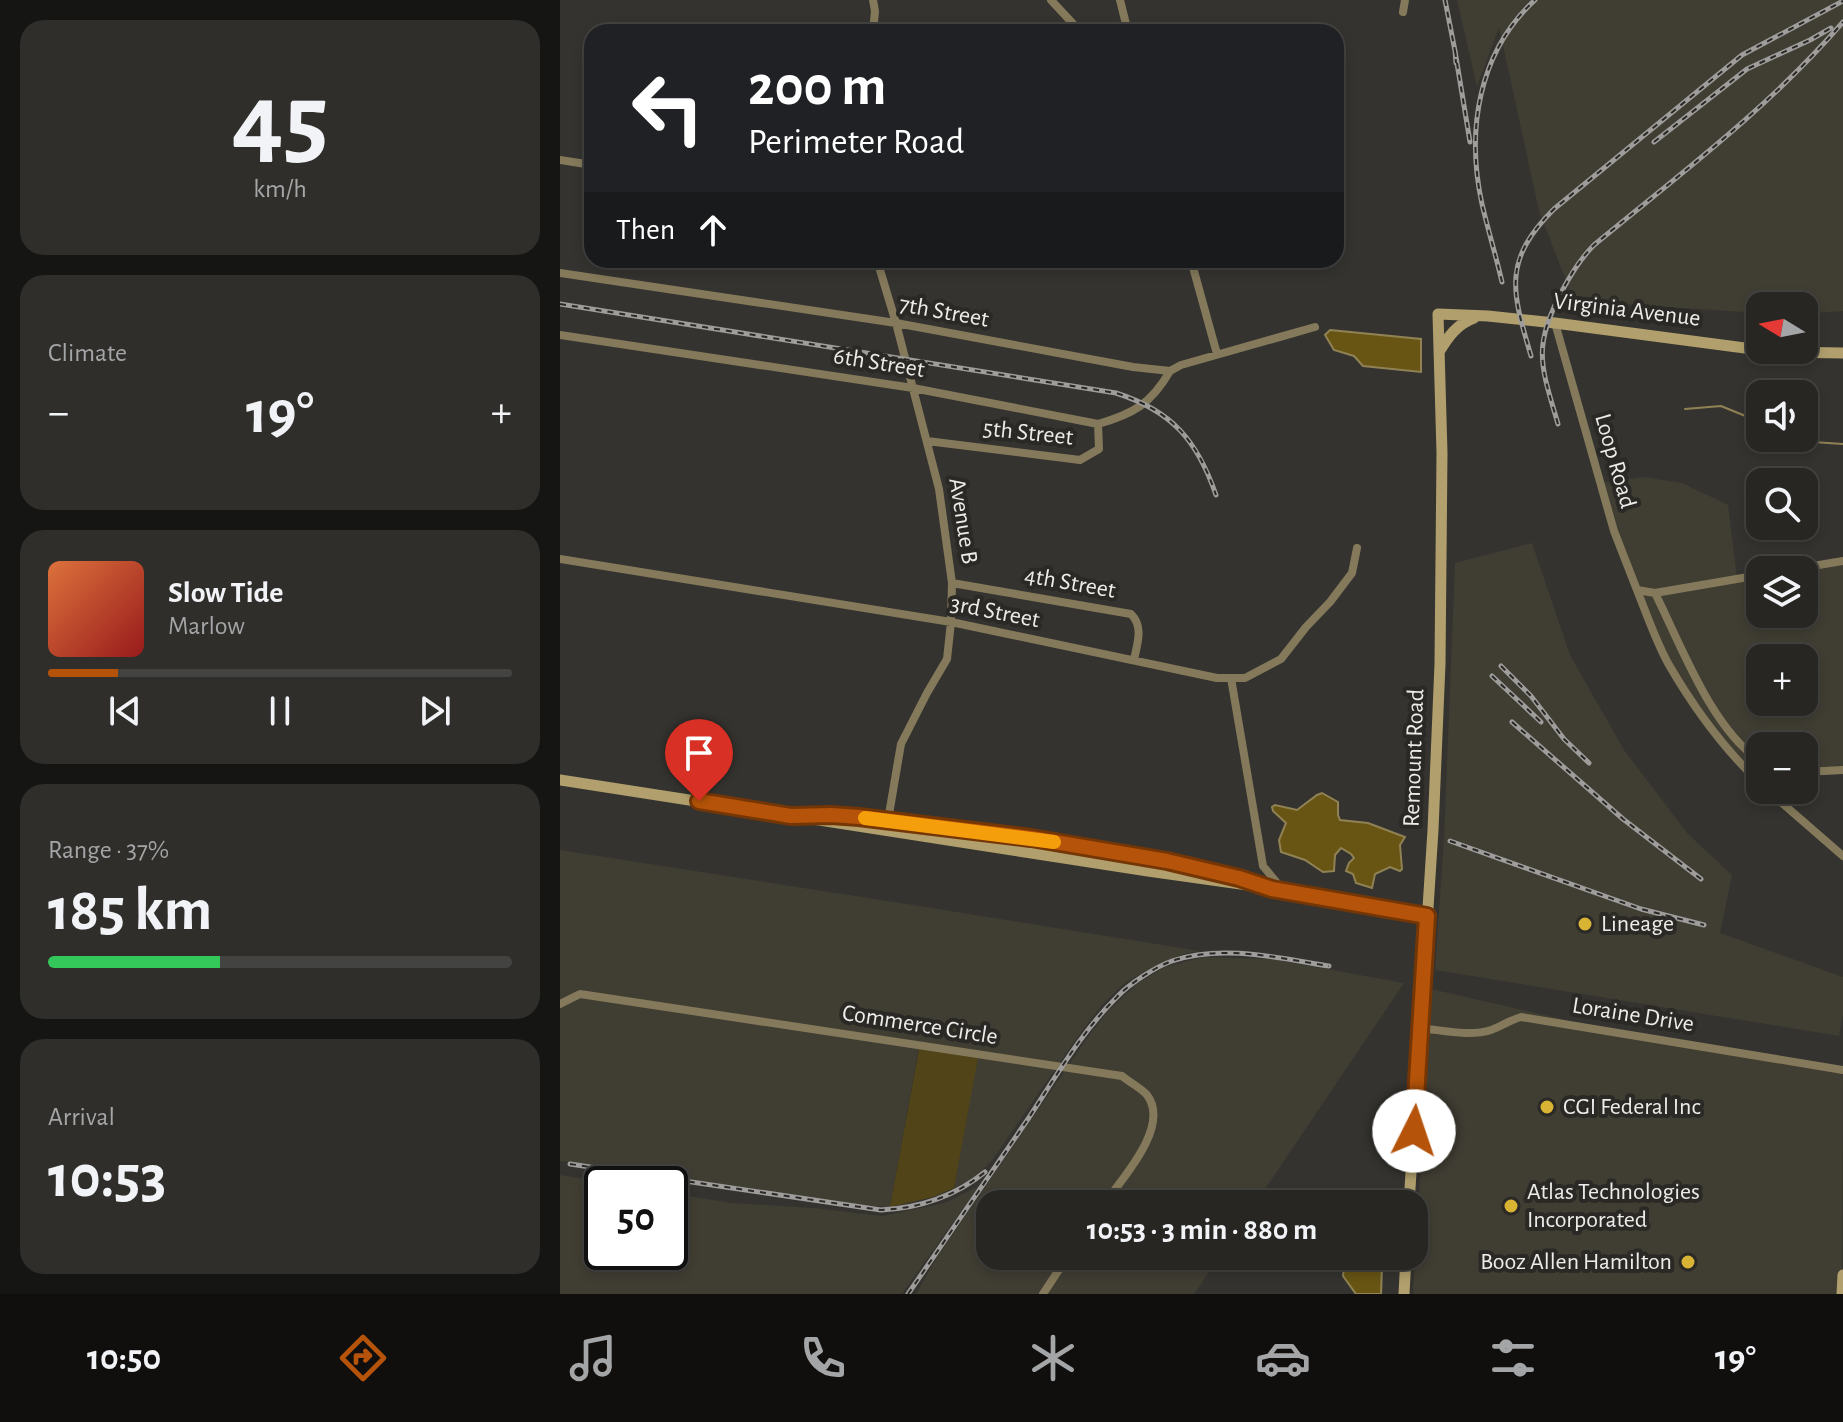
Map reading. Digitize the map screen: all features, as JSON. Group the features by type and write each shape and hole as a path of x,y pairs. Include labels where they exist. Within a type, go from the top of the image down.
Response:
{"main road":[{"name":"Virginia Avenue","path":"1438,310 1746,348"},
{"name":"Remount Road","path":"1410,1190 1440,664 1442,453 1438,310"},
{"path":"1438,353 1463,322 1484,316"},
{"name":"Virginia Avenue","path":"1818,353 1843,353"},
{"path":"560,780 791,816 831,815 1104,864 1427,916"},
{"path":"887,825 1031,838 1204,869 1278,890"},
{"path":"1104,864 1105,851"},
{"path":"1404,1294 1405,1270"},
{"path":"1842,1294 1843,1275"}],"street":[{"path":"873,0 874,24"},
{"path":"1051,0 1073,24"},
{"path":"1120,0 1126,24"},
{"path":"1403,12 1405,0"},
{"path":"560,160 584,164"},
{"name":"Avenue B","path":"879,268 939,489 952,583 947,659 901,744 887,825"},
{"path":"1193,268 1217,354"},
{"name":"7th Street","path":"560,273 896,323 1133,367 1170,371 1217,354 1315,327"},
{"name":"Loop Road","path":"1555,323 1614,531 1668,663 1706,722 1746,770"},
{"name":"6th Street","path":"560,335 913,388 1098,424"},
{"path":"1098,424 1124,416 1145,403 1161,387 1170,371"},
{"name":"5th Street","path":"927,441 1080,460 1099,449 1098,424"},
{"name":"3rd Street","path":"560,559 951,622 1217,678 1245,678 1281,659 1352,573 1357,548"},
{"path":"1818,565 1843,561"},
{"path":"1637,590 1655,593 1746,577"},
{"name":"4th Street","path":"952,583 1131,614 1138,620 1139,635 1134,660"},
{"path":"1655,593 1694,673 1731,735 1746,748"},
{"path":"1231,678 1263,866 1278,890"},
{"path":"1818,771 1843,770"},
{"path":"1783,804 1843,856"},
{"name":"Commerce Circle","path":"560,1004 580,994 1122,1076 1148,1096 1155,1117 1147,1144 1114,1190"},
{"name":"Loraine Drive","path":"1419,1028 1474,1033 1492,1030 1521,1017 1843,1070"},
{"path":"1043,1294 1059,1270"}],"shaded area":[{"path":"1457,0 1843,0 1843,311 1818,313 1818,292 1746,292 1746,312 1574,301 1539,211 1499,27 1477,87"},
{"path":"1330,330 1421,339 1421,372 1363,366 1354,356 1334,350 1325,335"},
{"path":"1644,477 1682,483 1728,505 1737,578 1746,577 1746,628 1818,628 1818,567 1843,561 1843,770 1818,771 1818,732 1746,732 1746,763 1737,761 1668,663 1637,590 1601,483"},
{"path":"1532,543 1570,655 1624,750 1688,834 1732,875 1720,933 1843,977 1843,1015 1839,1036 1435,970 1444,838 1455,563"},
{"path":"1322,793 1338,802 1340,820 1368,823 1405,837 1400,845 1402,869 1390,867 1375,874 1372,888 1356,883 1353,874 1346,871 1354,858 1341,848 1335,855 1334,871 1323,872 1305,860 1281,852 1279,840 1286,823 1272,807 1297,810"},
{"path":"560,850 1200,951 1155,966 1126,982 1102,1005 993,1159 977,1176 954,1188 978,1054 919,1046 890,1207 688,1180 688,1166 594,1166 560,1161"},
{"path":"1203,957 1271,959 1404,983 1264,1190 983,1190 1109,1010 1138,983 1165,967"},
{"path":"1431,989 1641,1037 1843,1070 1842,1294 1413,1294 1414,1270 1428,1270 1428,1190 1419,1190"},
{"path":"919,1049 978,1058 954,1188 933,1197 890,1207"},
{"path":"560,1175 584,1179 584,1270 688,1270 688,1196 731,1203 882,1216 945,1203 979,1186 902,1294 560,1294"},
{"path":"976,1200 976,1270 1210,1270 1194,1294 916,1294"},
{"path":"1344,1270 1382,1270 1381,1294 1356,1294 1343,1276"}],"waterway":[{"path":"1685,409 1721,406 1746,416"},
{"path":"1818,442 1843,444"}],"railway":[{"path":"1445,0 1456,63"},
{"path":"1502,282 1477,176 1477,121 1481,94 1500,44 1535,0"},
{"path":"1531,356 1519,313 1516,278 1519,261 1537,228 1554,209 1742,55 1843,1"},
{"path":"1558,424 1544,371 1543,342 1553,310 1580,261 1594,245 1755,111 1843,22"},
{"path":"1654,142 1747,69 1831,28"},
{"path":"1455,51 1470,142"},
{"path":"560,304 1116,393 1153,409 1180,430 1200,458 1216,495"},
{"path":"1501,666 1589,763"},
{"path":"1492,676 1541,722"},
{"path":"1512,722 1623,819 1701,879"},
{"path":"1450,841 1641,909 1704,925"},
{"path":"908,1294 1081,1040 1104,1010 1128,987 1172,961 1211,953 1271,956 1329,966"},
{"path":"570,1164 881,1210 936,1200 985,1172"}],"slow traffic":[{"path":"865,818 1054,842"}],"place":[{"name":"Lineage","path":"1585,924"},
{"name":"CGI Federal Inc","path":"1547,1107"},
{"name":"Atlas Technologies Incorporated","path":"1511,1206"},
{"name":"Booz Allen Hamilton","path":"1688,1262"}],"route":[{"path":"699,801 791,816 859,817 1056,842 1186,865 1272,889 1427,916 1414,1131"}]}
